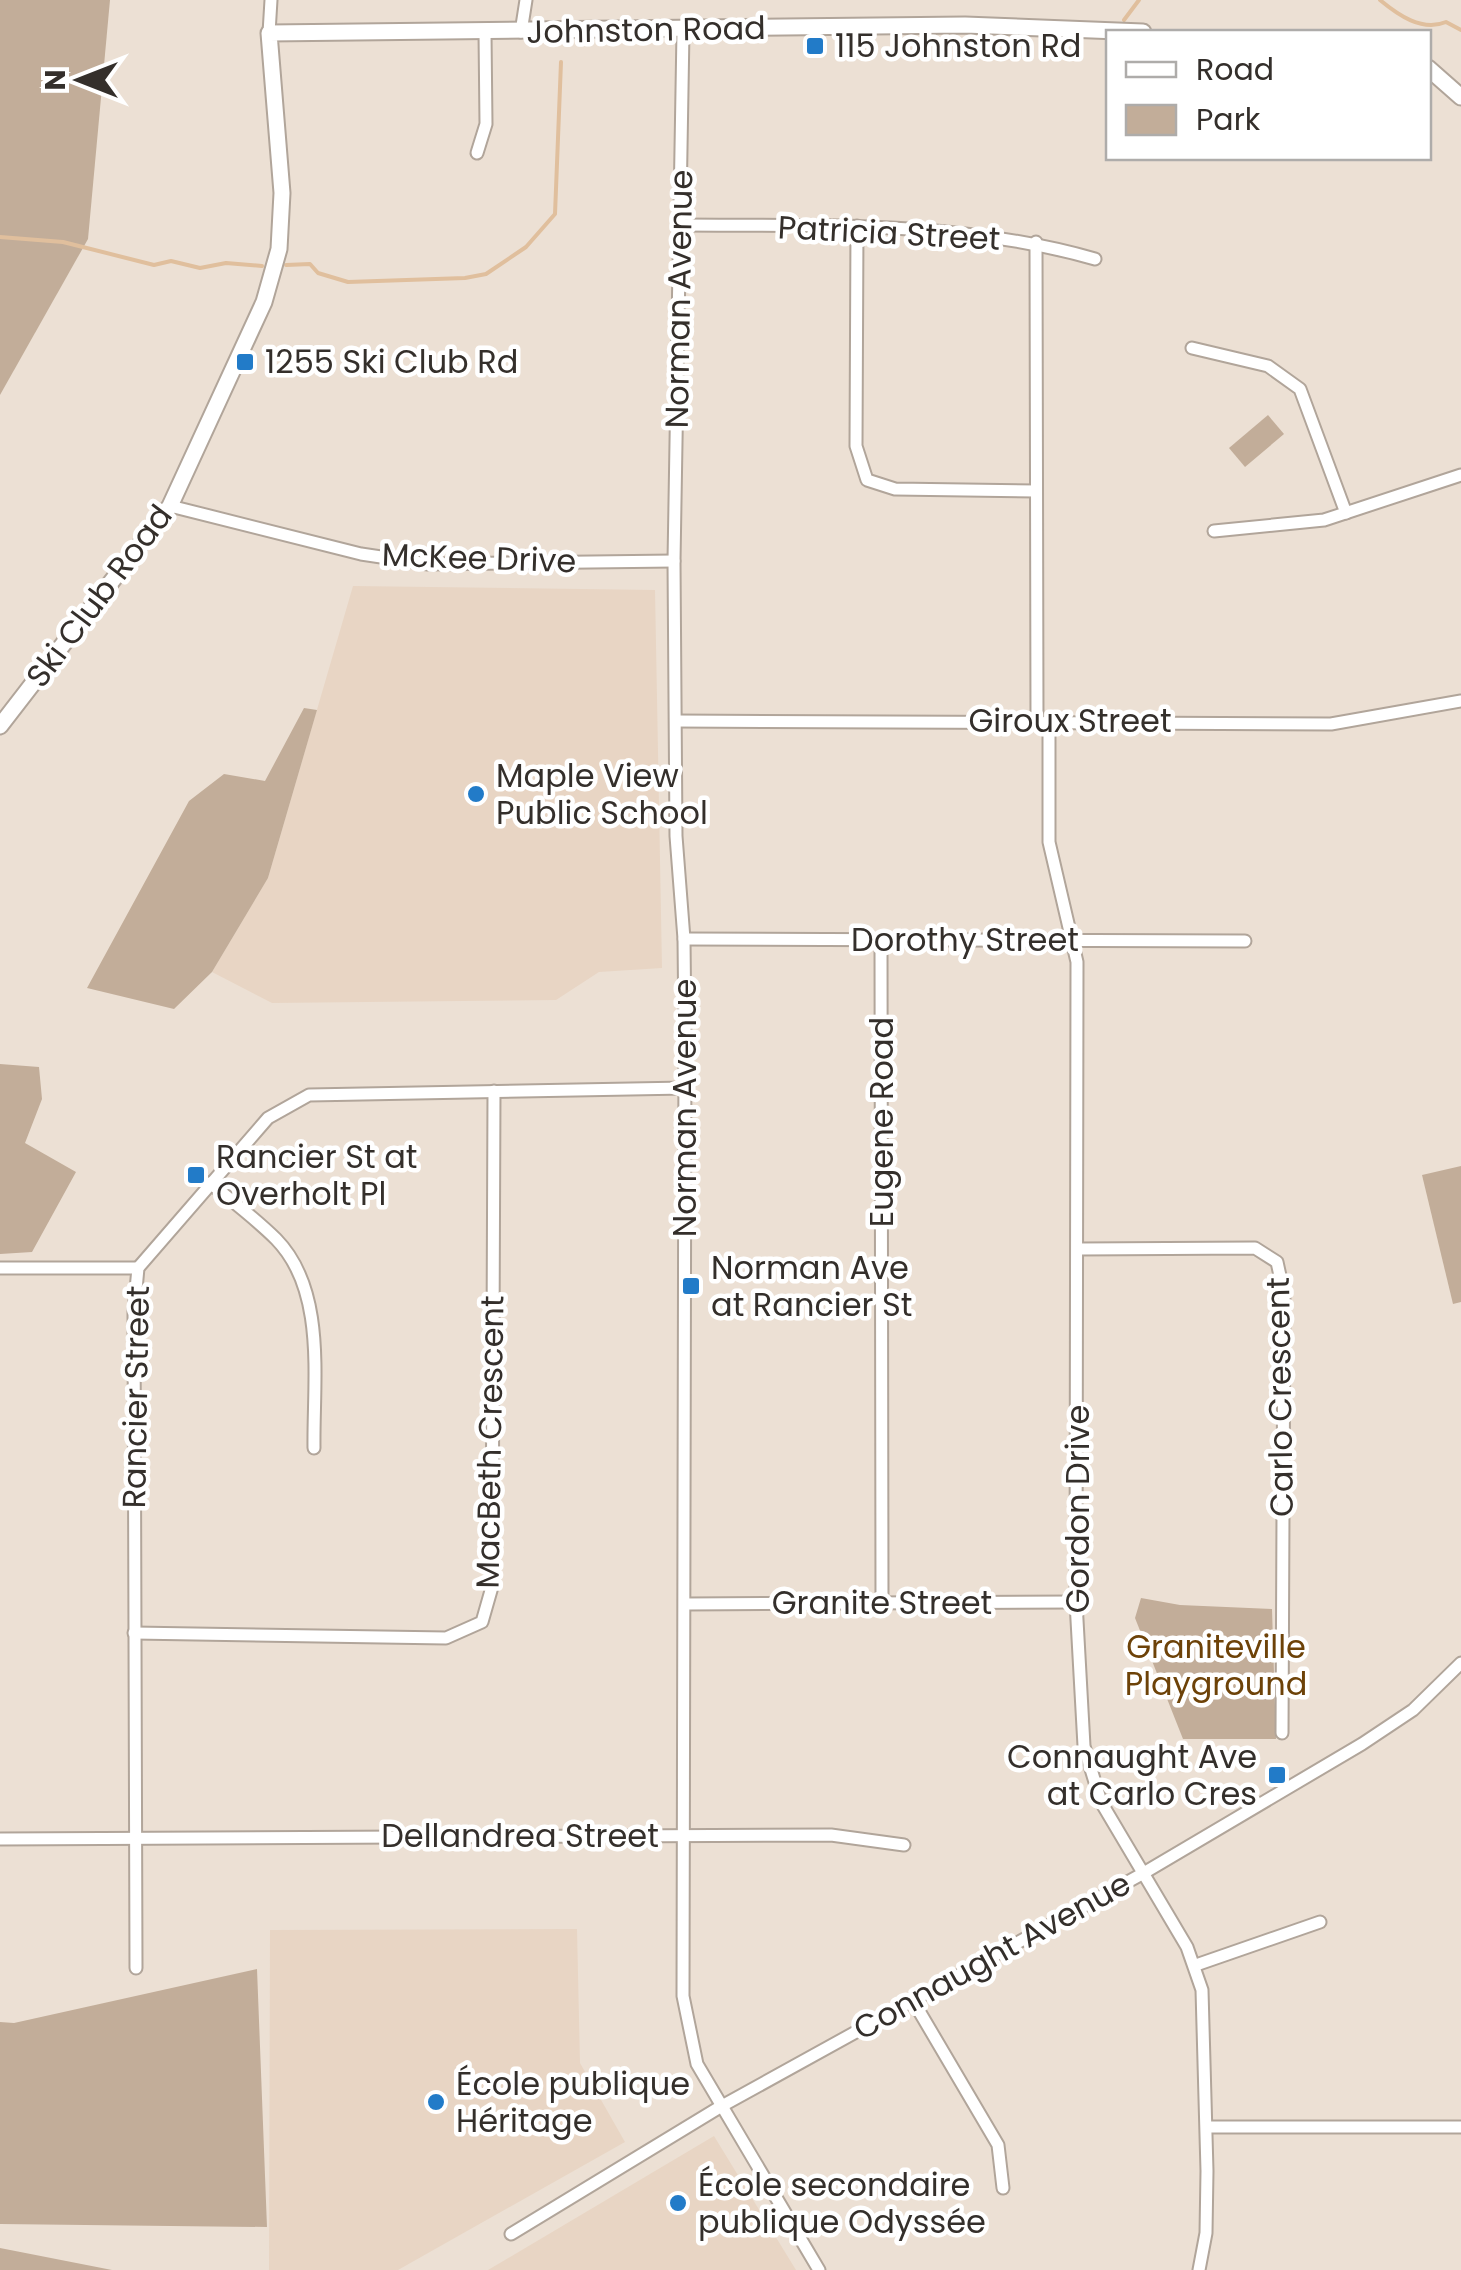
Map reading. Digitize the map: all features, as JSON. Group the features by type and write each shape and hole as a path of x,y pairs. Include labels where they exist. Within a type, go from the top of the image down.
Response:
{"street":[{"name":"Ski Club Road","path":"0,726 170,506 264,302 279,249 282,193 269,33 271,0"},
{"path":"522,32 526,0"},
{"name":"Johnston Road","path":"269,33 683,32 965,26 1106,31"},
{"name":"Norman Avenue","path":"683,32 674,561 676,836 684,939 686,1088 683,1996 698,2064 819,2270"},
{"path":"477,153 486,124 485,33"},
{"path":"1431,71 1461,97"},
{"name":"Patricia Street","path":"680,226 941,229 1036,242 1095,260"},
{"path":"857,226 856,446 867,480 895,490 1034,491"},
{"name":"Gordon Drive","path":"1036,242 1034,491 1049,842 1078,962 1076,1602 1081,1714 1090,1774 1142,1874 1196,1965 1205,2011 1207,2127 1206,2233 1199,2270"},
{"path":"1192,348 1268,366 1300,389 1346,514"},
{"path":"1214,531 1324,520 1461,475"},
{"name":"McKee Drive","path":"170,506 360,554 428,564 674,561"},
{"name":"Giroux Street","path":"676,721 1330,724 1392,717 1461,701"},
{"name":"Dorothy Street","path":"684,939 1246,941"},
{"name":"Eugene Road","path":"881,941 882,1602"},
{"name":"Rancier Street","path":"136,1968 138,1268 268,1118 310,1096 686,1088"},
{"name":"MacBeth Crescent","path":"134,1634 446,1638 482,1622 492,1587 494,1091"},
{"path":"210,1183 278,1240 301,1275 311,1316 314,1448"},
{"name":"Carlo Crescent","path":"1080,1249 1255,1248 1277,1262 1284,1294 1282,1732"},
{"path":"0,1268 138,1268"},
{"name":"Granite Street","path":"687,1604 1076,1602"},
{"name":"Connaught Avenue","path":"511,2234 720,2107 1142,1874 1373,1737 1413,1710 1461,1663"},
{"name":"Dellandrea Street","path":"0,1839 830,1835 904,1845"},
{"path":"1196,1965 1320,1922"},
{"path":"912,1999 998,2145 1003,2188"},
{"path":"1207,2127 1461,2127"}],"shaded area":[{"name":"Maple View Public School","path":"353,586 655,590 662,968 599,972 556,1000 272,1003 212,972 268,878"},
{"name":"École publique Héritage","path":"577,1929 580,2063 625,2142 398,2270 269,2270 270,1930"},
{"name":"École secondaire publique Odyssée","path":"714,2136 796,2270 488,2270"}],"green space":[{"path":"0,0 110,0 88,239 0,395"},
{"path":"1268,415 1284,434 1245,467 1229,448"},
{"path":"304,708 317,710 268,878 212,972 174,1009 87,988 189,801 224,774 265,781"},
{"path":"0,1064 39,1067 42,1099 25,1143 76,1172 32,1252 0,1254"},
{"path":"1461,1166 1461,1302 1453,1304 1422,1175"},
{"name":"Graniteville Playground","path":"1141,1598 1180,1605 1272,1609 1276,1739 1183,1739 1135,1618"},
{"path":"257,1969 267,2227 0,2224 0,2022 14,2023"},
{"path":"0,2248 112,2270 0,2270"}],"waterway":[{"path":"1124,20 1139,0"},
{"path":"1380,0 1419,23 1446,22 1461,30"},
{"path":"286,265 310,264 318,273 348,282 465,278 486,274 526,247 555,214 561,62"},
{"path":"0,237 63,242 154,265 171,261 200,268 226,263 262,266"}],"place":[{"name":"115 Johnston Rd","path":"815,46"},
{"name":"1255 Ski Club Rd","path":"245,362"},
{"name":"Maple View Public School","path":"476,794"},
{"name":"Rancier St at Overholt Pl","path":"196,1175"},
{"name":"Norman Ave at Rancier St","path":"691,1286"},
{"name":"Connaught Ave at Carlo Cres","path":"1277,1775"},
{"name":"École publique Héritage","path":"436,2102"},
{"name":"École secondaire publique Odyssée","path":"678,2203"}]}
